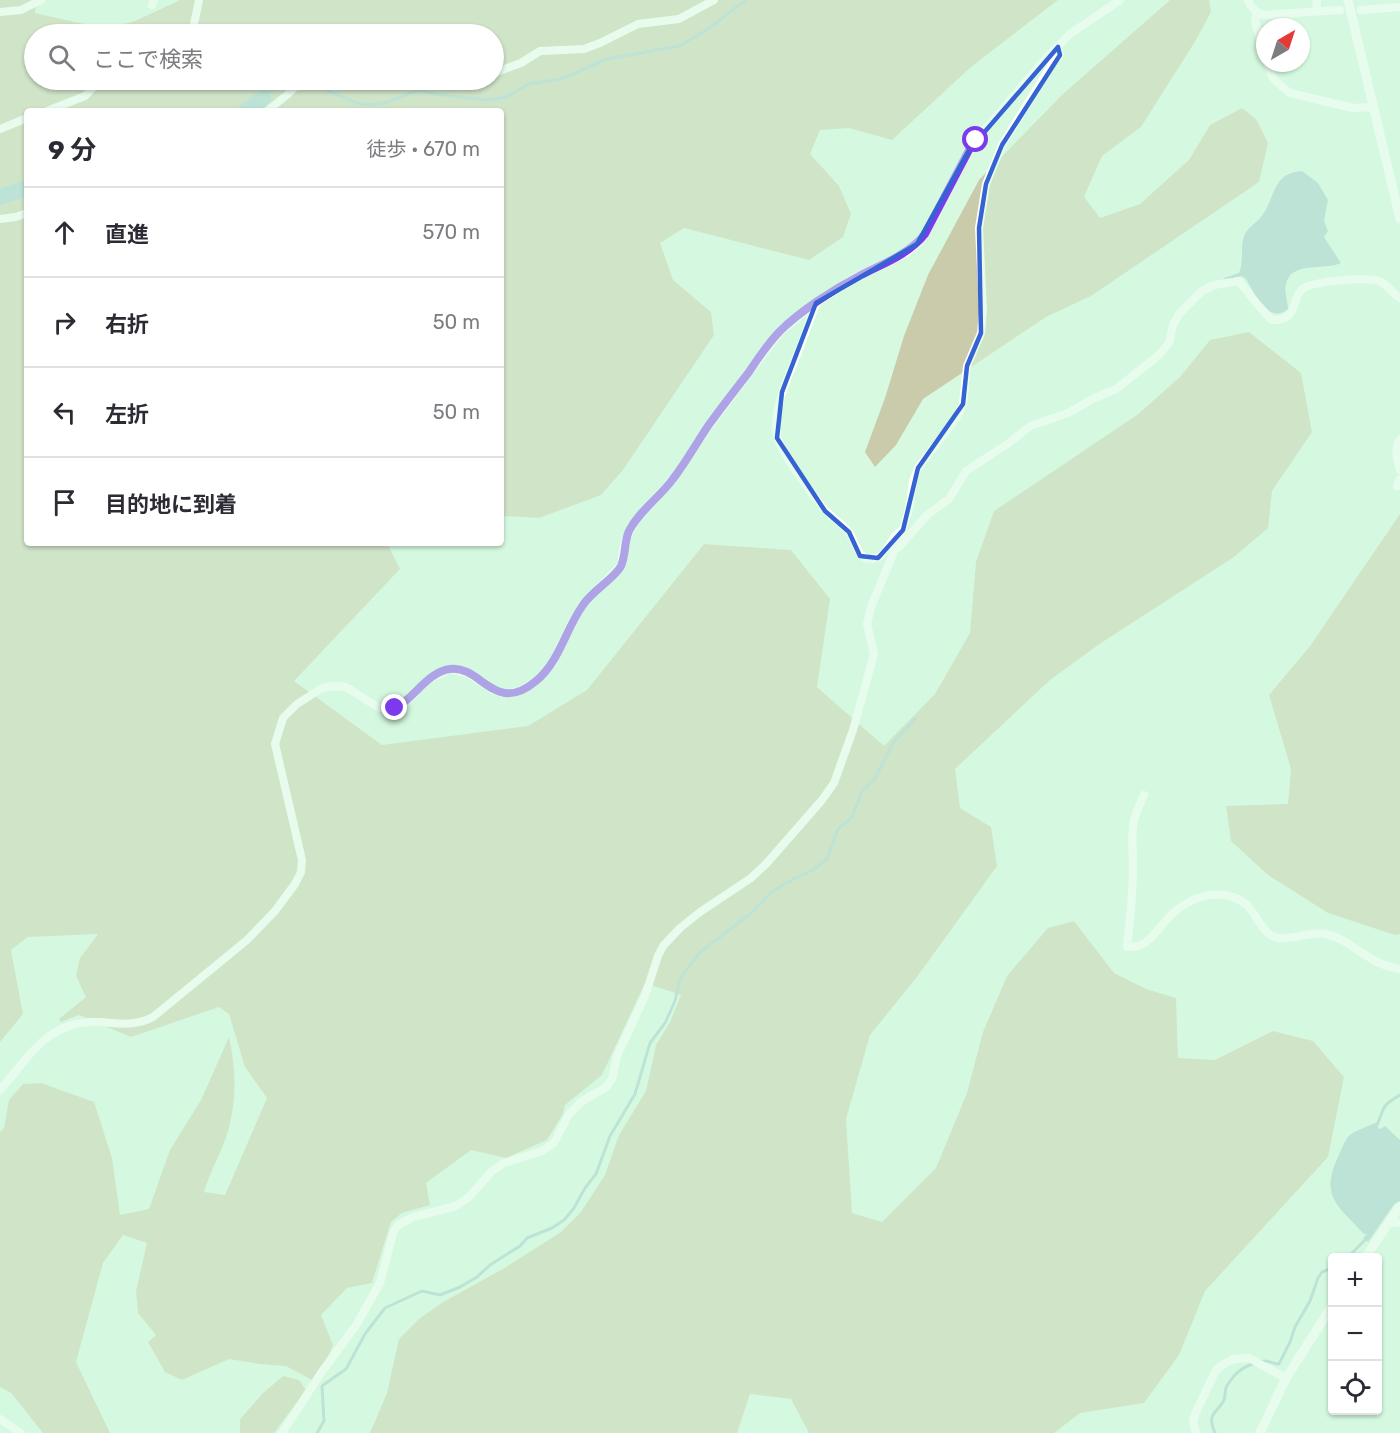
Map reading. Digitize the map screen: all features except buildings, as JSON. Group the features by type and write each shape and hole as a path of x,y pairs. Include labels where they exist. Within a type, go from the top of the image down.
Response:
{"street":[{"path":"0,12 21,10 41,0"},
{"path":"194,24 199,0"},
{"path":"504,69 521,63 540,51 584,49 600,44 638,24 679,19 714,0"},
{"path":"0,1090 45,1039 58,1029 70,1024 85,1022 135,1024 153,1017 247,940 295,884 301,872 302,861 275,744 283,718 297,704 322,688 335,686 346,687 380,708 395,708 404,704 429,680 450,669 467,673 493,690 506,694 521,690 536,681 552,664 572,622 584,603 621,565 624,543 636,520 674,478 709,426 779,333 816,303 857,276 906,253 917,244 925,234 969,150 1046,58 1070,34 1120,0"},
{"path":"1248,0 1257,13 1263,15 1340,10"},
{"path":"1316,11 1317,0"},
{"path":"1348,0 1400,219"},
{"path":"1360,10 1400,7"},
{"path":"1256,25 1257,13"},
{"path":"282,1433 323,1370 355,1327 370,1301 380,1283 393,1233 398,1225 412,1217 456,1206 470,1196 492,1171 504,1163 542,1151 554,1143 569,1114 581,1102 606,1087 612,1079 617,1056 645,996 663,946 700,912 751,878 766,864 834,783 853,730 873,654 867,624 871,607 903,530 910,505 913,481 918,468 958,416 963,404 967,366 981,333 984,310 979,228 986,184 1002,145 1052,64 1060,55 1058,47"},
{"path":"1271,72 1274,80 1290,93 1353,108 1374,107"},
{"path":"55,108 85,96 91,90"},
{"path":"270,108 290,90"},
{"path":"0,129 24,119"},
{"path":"0,219 24,214"},
{"path":"894,552 927,515 949,499 966,471 1009,443 1030,426 1068,413 1116,389 1159,355 1169,343 1173,325 1179,314 1202,291 1214,285 1239,281 1272,320 1287,318 1302,289 1307,285 1317,283 1371,279 1380,281 1400,298"},
{"path":"816,303 782,392 777,420 777,438 783,451 825,511 849,532 860,556 865,559 878,558 884,553 896,533 903,530"},
{"path":"1400,440 1396,446 1396,452 1400,470"},
{"path":"1144,795 1135,813 1131,831 1133,868 1127,947 1139,946 1146,942 1182,906 1216,893 1230,895 1243,902 1254,912 1267,932 1274,937 1282,938 1309,933 1336,937 1380,964 1400,969"},
{"path":"1368,1253 1399,1207"},
{"path":"1389,1222 1400,1223"},
{"path":"1260,1433 1286,1378 1331,1307"},
{"path":"1196,1433 1193,1421 1216,1370 1234,1359 1249,1358 1286,1378"},
{"path":"0,1419 21,1433"}],"highlighted area":[{"path":"1058,47 1060,55 1002,145 986,184 979,228 981,333 967,366 963,404 918,468 903,530 878,558 860,556 849,532 825,511 777,438 782,392 816,303 917,244 969,150"}],"green space":[{"path":"0,0 37,0 35,13 84,24 24,24 24,90 504,90 504,24 124,24 180,0 1058,0 971,67 892,140 849,128 820,130 810,154 839,186 851,214 843,237 809,260 684,228 660,243 673,280 711,312 714,335 623,470 601,495 539,518 504,516 504,108 24,108 24,546 388,546 400,569 294,681 382,745 528,726 587,690 704,544 791,550 830,599 817,687 884,746 935,694 970,633 976,562 994,511 1137,415 1180,377 1210,340 1249,332 1301,373 1312,432 1272,491 1268,528 1234,557 1098,645 1050,680 955,769 960,808 991,827 997,866 917,977 870,1035 846,1119 852,1213 882,1222 936,1168 967,1093 983,1032 1007,976 1048,928 1074,921 1114,973 1146,989 1176,998 1178,1058 1215,1060 1273,1031 1313,1041 1344,1077 1328,1157 1205,1291 1179,1355 1144,1403 1080,1413 1054,1433 809,1433 791,1399 750,1394 737,1433 370,1433 387,1393 399,1339 419,1319 443,1302 503,1269 561,1232 581,1212 605,1175 619,1135 646,1091 656,1045 670,1022 681,995 645,983 602,1075 565,1105 563,1114 547,1140 506,1158 471,1150 426,1183 430,1205 402,1213 391,1222 372,1283 347,1288 321,1315 333,1345 327,1359 312,1380 286,1366 229,1359 182,1380 165,1372 148,1342 156,1335 138,1313 136,1291 147,1243 123,1235 103,1263 76,1362 110,1433 43,1433 11,1393 0,1387 0,1132 4,1128 9,1100 23,1084 41,1083 94,1102 112,1158 120,1215 149,1209 170,1150 201,1100 229,1037 234,1073 233,1107 225,1139 204,1192 225,1195 267,1098 245,1067 229,1014 219,1007 131,1037 79,1015 61,1022 59,1019 86,997 76,976 80,958 98,934 28,937 11,950 23,1014 0,1042"},
{"path":"1170,0 1209,0 1211,12 1141,127 1102,156 1084,197 1100,218 1140,204 1189,160 1210,125 1242,108 1256,119 1268,143 1259,182 1091,296 1046,317 923,399 896,445 875,467 865,452 904,336 928,275 979,180 1063,94"},
{"path":"1400,514 1400,934 1395,935 1328,913 1268,875 1231,841 1226,806 1288,804 1291,769 1269,695 1310,646"},
{"path":"283,1376 299,1380 306,1390 274,1433 240,1433 240,1419 263,1393"}],"water":[{"path":"1302,171 1318,183 1328,200 1324,221 1328,231 1324,237 1341,263 1294,272 1289,277 1286,288 1288,309 1281,313 1274,313 1263,306 1242,276 1224,280 1224,278 1239,273 1244,236 1265,211 1279,182 1292,173"},
{"path":"1378,1123 1380,1129 1385,1126 1400,1140 1400,1207 1395,1203 1368,1242 1363,1238 1367,1234 1364,1234 1335,1201 1331,1192 1331,1183 1332,1172 1347,1138 1354,1132"}],"waterway":[{"path":"418,90 486,100 506,97 529,84 561,79 607,59 679,46 705,31 746,0"},
{"path":"263,98 274,90"},
{"path":"326,90 357,103 369,105 385,103 418,90"},
{"path":"250,108 263,98"},
{"path":"0,197 24,189"},
{"path":"317,1433 324,1421 322,1386 346,1369 365,1334 385,1308 422,1291 440,1295 460,1287 520,1246 527,1238 552,1228 564,1220 596,1174 610,1136 635,1094 650,1043 665,1023 675,1001 680,979 699,953 750,914 772,892 814,869 827,859 838,829 852,817 862,791 874,780 893,743 915,719"},
{"path":"1377,1125 1386,1105 1400,1095"},
{"path":"1352,1253 1366,1239"},
{"path":"1215,1433 1212,1417 1224,1400 1230,1381 1238,1372 1253,1364 1265,1361 1279,1364 1295,1327 1310,1301 1318,1278 1322,1272 1328,1270"}],"route":[{"path":"395,708 404,704 429,680 450,669 467,673 493,690 506,694 521,690 536,681 552,664 572,622 584,603 597,588 616,573 621,565 624,543 636,520 662,494 762,353 779,333 816,303 857,276 906,253 917,244 925,234 976,140"}]}
